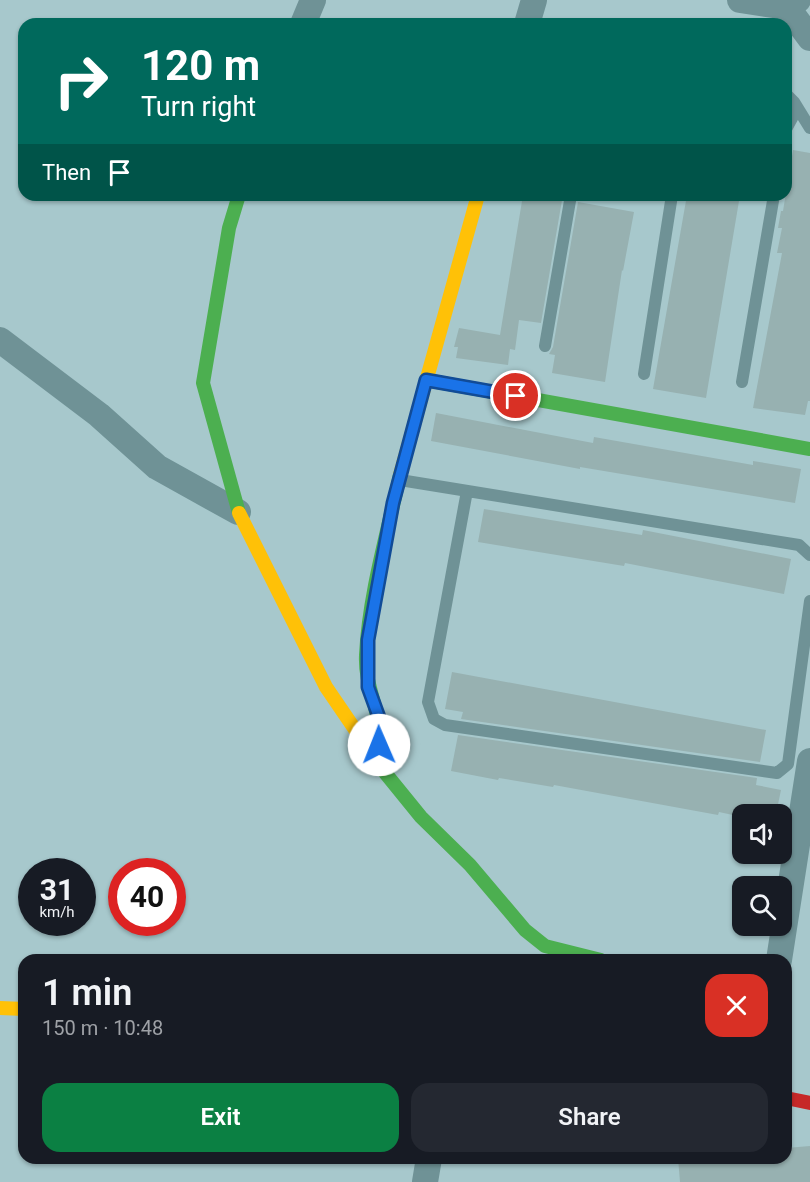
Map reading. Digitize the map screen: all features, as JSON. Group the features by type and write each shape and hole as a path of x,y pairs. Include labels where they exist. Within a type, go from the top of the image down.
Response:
{"street":[{"path":"306,18 313,0"},
{"path":"529,18 534,0"},
{"path":"740,0 792,3 810,38"},
{"path":"237,201 229,228 203,383 238,512 326,687 374,758 422,817 471,865 525,930 544,946 577,954"},
{"path":"374,758 379,745 380,720 368,687 368,640 399,480 476,201"},
{"path":"0,340 99,414 158,467 238,512"},
{"path":"426,380 810,449"},
{"path":"780,954 808,787 810,761"},
{"path":"0,1008 18,1009"},
{"path":"792,1099 810,1103"},
{"path":"425,1182 428,1164"}],"lane":[{"path":"792,100 804,113 810,128"},
{"path":"792,124 804,113"},
{"path":"545,346 570,201"},
{"path":"644,374 671,201"},
{"path":"742,382 773,201"},
{"path":"399,480 799,545 810,555"},
{"path":"467,491 428,702 434,719 446,724 777,773 788,764 810,601"}],"building":[{"path":"793,150 810,153 810,401 808,401 805,415 753,408 782,253 777,253 782,228 778,228 781,211 783,211 785,201 792,201"},
{"path":"522,201 562,201 541,323 519,320 515,350 510,349 508,365 456,358 458,347 454,347 459,328 500,335"},
{"path":"686,201 739,201 706,398 653,389"},
{"path":"578,202 634,212 622,270 605,382 552,373 555,355 549,354 553,347"},
{"path":"436,413 593,443 594,437 753,465 753,461 801,469 795,503 580,467 580,469 431,441"},
{"path":"484,509 642,535 643,530 791,559 784,594 625,563 624,566 478,542"},
{"path":"452,672 766,730 760,762 461,719 463,712 445,709"},
{"path":"458,735 757,778 756,785 781,790 778,804 732,804 732,815 719,812 718,815 554,785 553,787 499,778 498,780 451,771"},
{"path":"810,1146 810,1182 680,1182 678,1164 792,1164 792,1148"}],"traffic: fast":[{"path":"237,201 229,228 203,383 239,513"},
{"path":"426,380 810,449"},
{"path":"374,758 379,731 366,669 368,632 379,565 400,475"},
{"path":"382,769 421,817 470,865 525,930 545,946 577,954"}],"traffic: slow":[{"path":"400,475 476,201"},
{"path":"239,513 326,687 382,769"},
{"path":"0,1008 18,1009"}],"traffic: jam":[{"path":"792,1099 810,1103"}],"route":[{"path":"379,745 380,720 368,687 366,672 368,640 393,503 426,380 516,396"}]}
